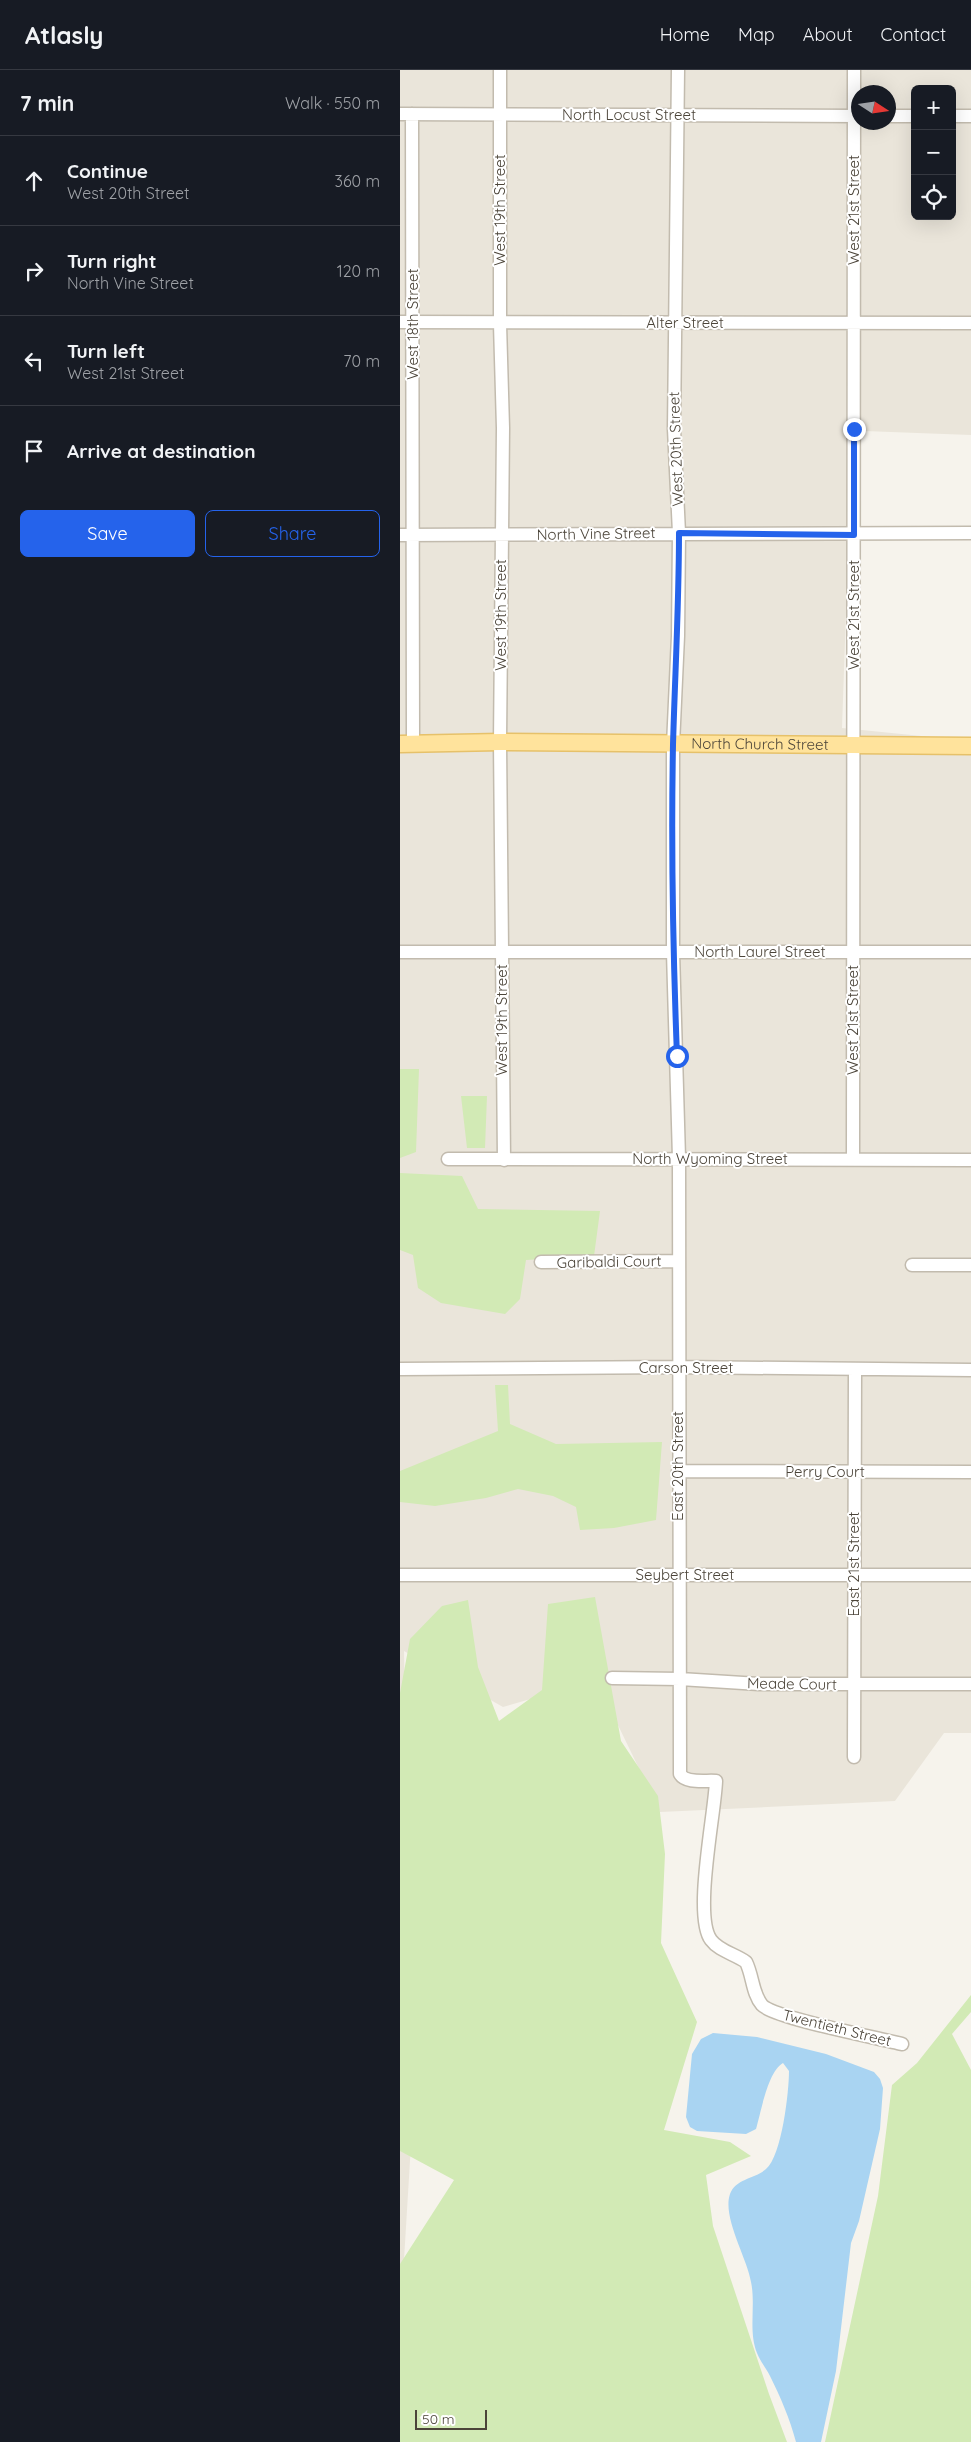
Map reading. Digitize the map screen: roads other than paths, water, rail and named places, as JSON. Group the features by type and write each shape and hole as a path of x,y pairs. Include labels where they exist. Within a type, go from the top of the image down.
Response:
{"main road":[{"name":"North Church Street","path":"406,744 500,742 673,745 971,746"}],"street":[{"name":"West 19th Street","path":"500,70 500,324 503,428 500,535 500,742 504,1160"},
{"name":"West 20th Street","path":"678,70 678,221 674,322 674,429 679,533 678,636 673,745 673,952 679,1158"},
{"name":"West 21st Street","path":"854,70 855,85"},
{"name":"North Locust Street","path":"406,114 851,116"},
{"name":"West 18th Street","path":"406,114 413,322 406,535 406,744"},
{"path":"896,116 911,116"},
{"path":"956,116 971,116"},
{"name":"West 21st Street","path":"853,1160 856,130"},
{"name":"Alter Street","path":"400,322 500,324 971,322"},
{"name":"North Vine Street","path":"406,535 679,533 854,535 971,533"},
{"name":"North Laurel Street","path":"400,952 971,952"},
{"name":"North Wyoming Street","path":"448,1160 679,1158 971,1160"},
{"name":"East 20th Street","path":"679,1158 678,1575 680,1774"},
{"name":"Garibaldi Court","path":"541,1262 678,1261"},
{"path":"912,1265 971,1266"},
{"name":"Carson Street","path":"400,1369 678,1367 971,1370"},
{"name":"East 21st Street","path":"854,1757 855,1370"},
{"name":"Perry Court","path":"678,1471 971,1472"},
{"name":"Seybert Street","path":"400,1575 971,1575"},
{"name":"Meade Court","path":"612,1678 680,1679 759,1684 971,1684"},
{"name":"Twentieth Street","path":"680,1774 682,1778 688,1780 716,1781 706,1864 705,1925 711,1940 718,1947 746,1962 755,1992 763,2006 783,2016 902,2044"}],"water":[{"path":"713,2033 757,2037 826,2054 874,2072 880,2079 883,2088 880,2129 859,2221 851,2243 836,2371 821,2442 796,2442 781,2400 757,2353 752,2327 753,2300 751,2282 732,2226 728,2203 730,2194 737,2185 762,2172 772,2162 780,2138 786,2107 789,2071 783,2063 773,2074 756,2129 746,2134 697,2131 690,2127 686,2117 692,2054 701,2039"}]}
